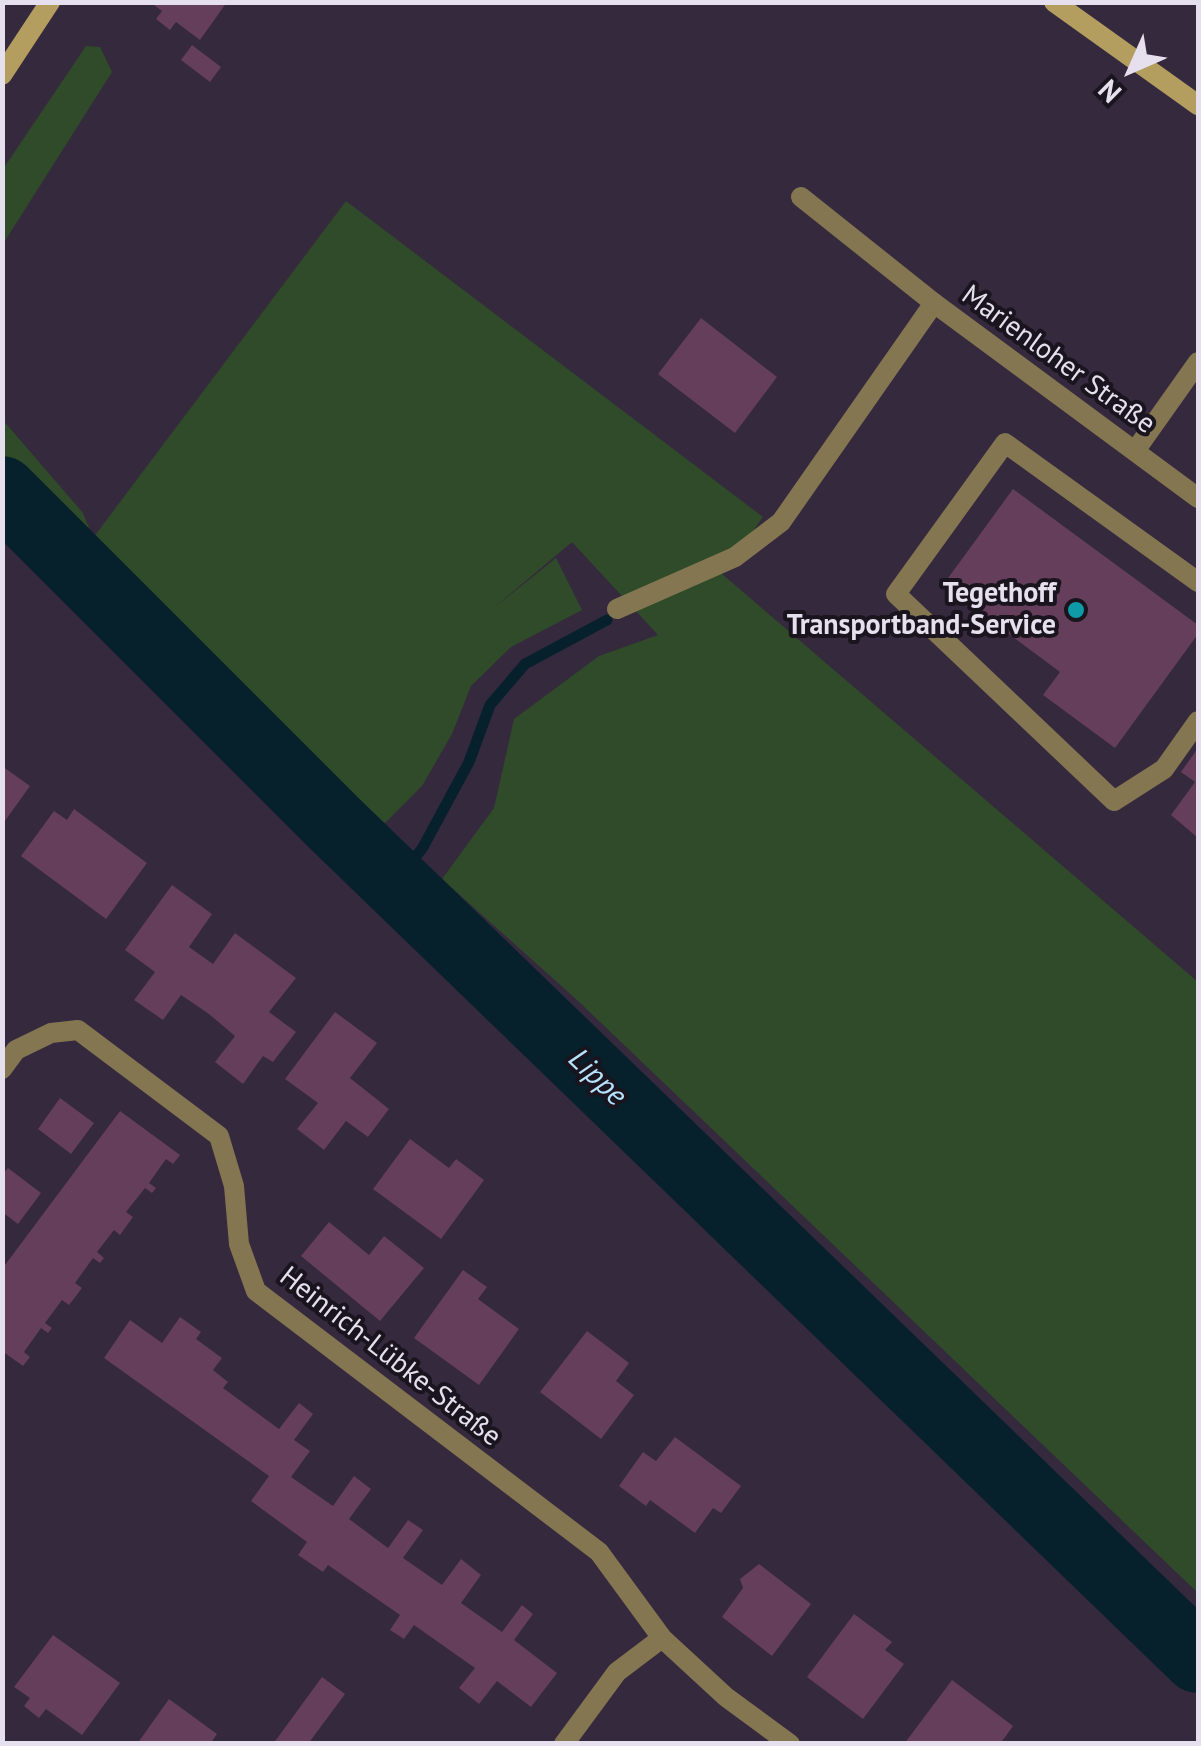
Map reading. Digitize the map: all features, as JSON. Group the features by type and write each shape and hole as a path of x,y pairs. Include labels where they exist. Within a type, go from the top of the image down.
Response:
{"street":[{"path":"2,76 50,2"},
{"path":"1054,2 1198,106"},
{"name":"Marienloher Straße","path":"802,197 934,303 1198,498"},
{"path":"616,608 735,557 781,522 934,303"},
{"path":"1135,451 1198,362"},
{"path":"1198,582 1005,444 896,594 1114,801 1164,770 1198,720"},
{"name":"Heinrich-Lübke-Straße","path":"2,1069 16,1050 51,1033 78,1030 220,1136 234,1186 239,1244 256,1290 599,1552 662,1638 726,1697 790,1744"},
{"path":"564,1744 617,1672 662,1638"}],"green space":[{"path":"86,46 100,47 112,72 3,244 3,169"},
{"path":"346,201 763,517 722,574 1198,982 1198,1593 577,1000 442,879 494,808 514,719 599,656 658,635 572,542 490,611 556,558 582,610 511,647 471,686 452,734 422,786 386,822 375,827 3,459 2,419 83,513 93,538"}],"building":[{"path":"150,2 227,2 200,40 176,22 170,30 156,19 162,11"},
{"path":"192,45 221,67 210,82 181,60"},
{"path":"701,318 777,377 735,433 658,374"},
{"name":"Tegethoff Transportband-Service","path":"1013,489 1198,625 1198,634 1115,748 1043,695 1060,672 943,585"},
{"path":"1198,748 1198,838 1171,815 1195,782 1181,772"},
{"path":"2,766 30,786 2,825"},
{"path":"74,809 147,863 106,919 21,856 54,811 67,820"},
{"path":"172,885 212,914 189,947 213,964 235,933 296,978 269,1012 296,1032 273,1062 263,1056 243,1084 215,1062 235,1036 209,1014 181,995 163,1020 134,1000 155,972 125,950"},
{"path":"335,1012 377,1043 350,1078 389,1109 368,1137 346,1121 324,1150 297,1129 318,1103 285,1079"},
{"path":"60,1098 94,1123 71,1154 38,1129"},
{"path":"120,1111 180,1155 173,1164 166,1159 149,1183 156,1188 152,1193 145,1188 126,1212 133,1217 120,1235 114,1230 97,1252 104,1258 100,1263 93,1258 75,1283 82,1288 69,1305 62,1300 45,1323 52,1328 48,1333 41,1328 24,1352 30,1357 23,1366 2,1351 2,1269"},
{"path":"410,1139 449,1168 456,1159 484,1180 441,1239 373,1189"},
{"path":"8,1168 41,1193 18,1224 2,1212 2,1175"},
{"path":"329,1222 369,1255 384,1236 424,1268 380,1321 301,1256"},
{"path":"463,1270 487,1287 478,1299 519,1329 479,1385 414,1338"},
{"path":"180,1317 201,1332 196,1339 222,1358 213,1370 228,1382 223,1388 279,1429 299,1403 313,1414 294,1440 310,1451 291,1477 333,1506 354,1476 371,1489 349,1519 388,1548 408,1520 423,1530 403,1558 442,1585 461,1559 481,1575 461,1603 502,1632 522,1605 533,1614 514,1640 557,1673 531,1707 497,1681 479,1704 459,1688 475,1668 414,1625 404,1639 390,1630 400,1615 328,1565 323,1572 298,1555 307,1542 251,1501 269,1476 104,1358 130,1320 162,1343"},
{"path":"587,1331 629,1363 616,1381 634,1395 601,1439 540,1392"},
{"path":"675,1437 741,1486 721,1513 713,1508 695,1533 650,1500 646,1506 619,1486 643,1452 656,1461"},
{"path":"759,1564 811,1604 772,1656 722,1617 743,1588 740,1579"},
{"path":"854,1614 892,1642 885,1650 904,1664 863,1719 807,1677"},
{"path":"53,1635 120,1683 82,1735 46,1709 39,1718 24,1706 30,1698 14,1687"},
{"path":"322,1677 345,1694 308,1744 273,1744"},
{"path":"952,1680 1013,1726 1000,1744 904,1744"},
{"path":"169,1699 217,1734 210,1744 137,1744"}],"waterway":[{"name":"Lippe","path":"2,491 334,823 1198,1658"},
{"path":"394,881 422,849 469,762 490,705 525,664 607,620"}],"place":[{"name":"Tegethoff Transportband-Service","path":"1076,610"}]}
